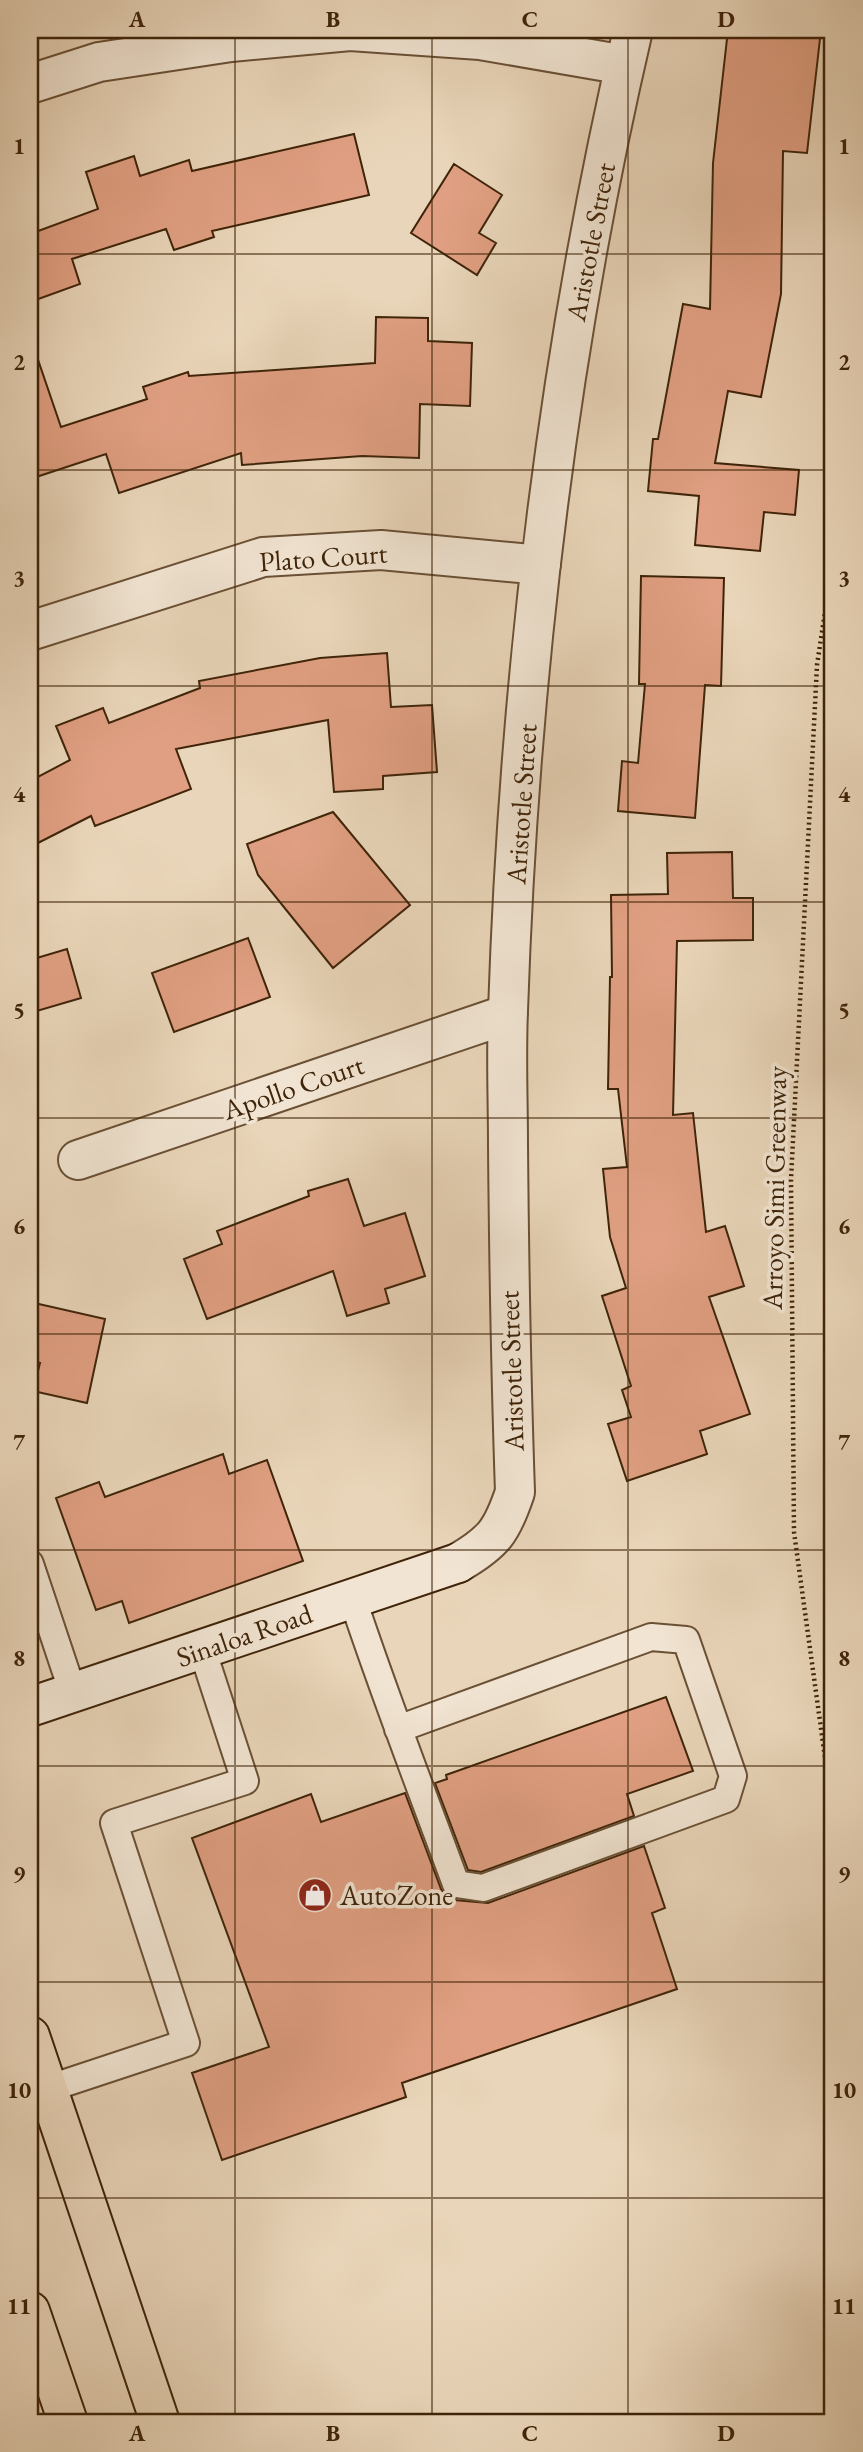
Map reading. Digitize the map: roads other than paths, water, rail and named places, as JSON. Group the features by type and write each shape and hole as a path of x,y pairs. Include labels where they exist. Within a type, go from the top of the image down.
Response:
{"main road":[{"path":"30,2036 160,2422"},
{"path":"30,2311 68,2422"}],"street":[{"path":"30,84 99,62 231,42 350,31 629,47"},
{"name":"Aristotle Street","path":"458,1563 485,1547 505,1521 515,1492 509,1273 508,1014 520,794 541,565 572,332 629,47"},
{"name":"Plato Court","path":"30,631 263,557 381,550 541,565"},
{"name":"Apollo Court","path":"78,1160 508,1014"},
{"name":"Sinaloa Road","path":"30,1707 458,1563"}],"lane":[{"path":"30,1564 73,1693"},
{"path":"352,1597 398,1729 456,1884 483,1888 726,1799 733,1776 686,1640 650,1637 398,1729"},
{"path":"47,2089 186,2043 114,1823 244,1781 202,1649"}],"place":[{"name":"AutoZone","path":"315,1895"}]}
